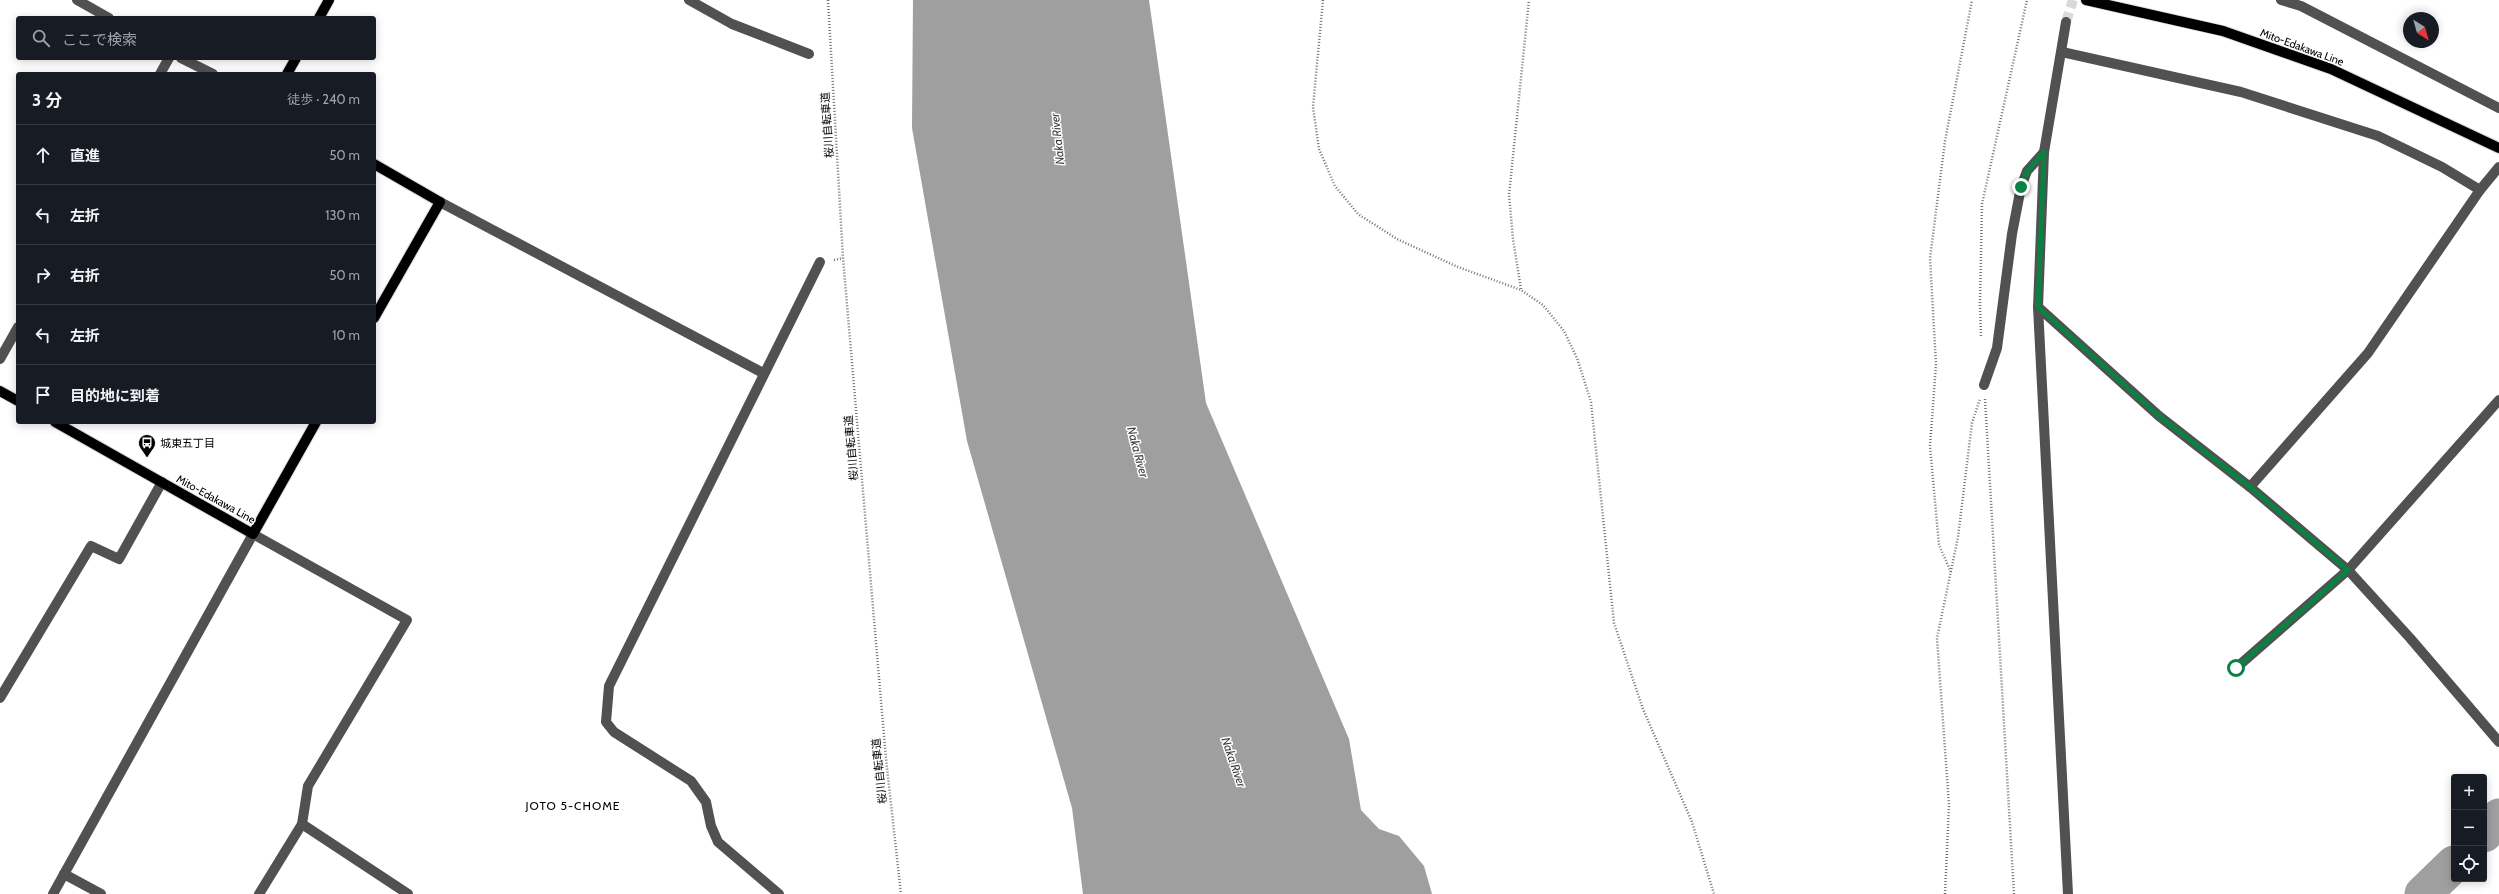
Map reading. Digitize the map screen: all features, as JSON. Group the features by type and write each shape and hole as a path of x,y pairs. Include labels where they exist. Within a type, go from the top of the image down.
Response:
{"main road":[{"path":"320,16 329,0"},
{"name":"Mito-Edakawa Line","path":"2086,0 2223,31 2331,69 2499,148"},
{"path":"288,72 295,60"},
{"path":"376,165 440,202 376,314"},
{"path":"0,391 16,400"},
{"name":"Mito-Edakawa Line","path":"59,424 253,534 315,424"}],"street":[{"path":"77,0 105,16"},
{"path":"689,0 732,24 809,54"},
{"path":"2281,0 2301,6 2499,108"},
{"path":"2066,22 2044,152 2038,307 2068,894"},
{"path":"2062,52 2241,92 2378,136 2442,167 2480,190"},
{"path":"161,72 168,60"},
{"path":"186,60 209,72"},
{"path":"1984,386 1997,348 2012,234 2021,187 2027,171 2044,152"},
{"path":"2250,487 2368,352 2480,190 2499,167"},
{"path":"440,202 763,373"},
{"path":"779,894 718,842 711,826 706,802 691,781 614,732 606,722 608,686 763,373 820,262"},
{"path":"2038,307 2159,416 2250,487 2348,570 2410,638 2499,742"},
{"path":"0,359 16,331"},
{"path":"2236,668 2348,570 2499,400"},
{"path":"0,698 91,546 119,559 162,482"},
{"path":"53,894 253,534 407,620 308,786 302,824 259,894"},
{"path":"302,824 408,894"},
{"path":"64,874 101,894"}],"path":[{"name":"桜川自転車道","path":"828,0 844,266 886,759 900,894"},
{"path":"1322,0 1313,107 1319,149 1335,186 1358,214 1396,239 1458,267 1522,290 1543,305 1564,331 1577,358 1592,402 1614,623 1643,709 1692,822 1714,894"},
{"path":"1522,290 1512,239 1509,195 1530,0"},
{"path":"1951,572 1939,545 1930,446 1936,364 1930,258 1945,141 1972,0"},
{"path":"1982,341 1980,304 1982,204 2027,0"},
{"path":"1945,894 1949,805 1937,638 1958,537 1972,423 1984,386"},
{"path":"1984,386 2014,894"}],"water":[{"name":"Naka River","path":"913,0 1149,0 1206,403 1349,739 1361,810 1379,829 1399,836 1424,866 1432,894 1083,894 1072,808 967,441 912,128"}],"waterway":[{"path":"2487,831 2499,817"},
{"path":"2423,894 2451,867"}],"tunnel":[{"path":"2066,22 2073,0"}],"place":[{"name":"城東五丁目","path":"147,458"}],"district":[{"name":"JOTO 5-CHOME","path":"573,805"}],"route":[{"path":"2021,187 2027,171 2044,152 2038,307 2159,416 2250,487 2348,570 2236,668"}]}
